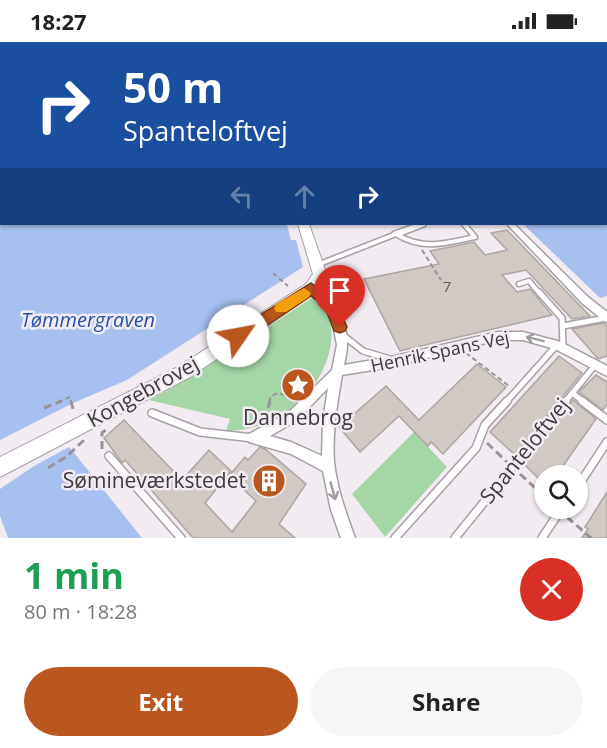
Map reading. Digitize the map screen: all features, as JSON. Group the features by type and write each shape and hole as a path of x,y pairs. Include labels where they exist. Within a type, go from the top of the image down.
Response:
{"street":[{"path":"303,225 320,275 311,288 330,304 336,314 341,334 342,345 327,423 327,466 330,484 348,538"},
{"path":"396,234 419,225"},
{"path":"511,225 585,300 607,318"},
{"name":"Kongebrovej","path":"0,467 176,377 311,288"},
{"name":"Henrik Spans Vej","path":"337,372 398,361 498,336 523,336 560,346 607,371"},
{"path":"257,435 292,417 337,372"},
{"path":"257,435 308,454 327,466"}],"lane":[{"path":"317,265 396,234 406,242 421,247 475,237 465,225"},
{"path":"396,538 476,448 485,425 560,346 562,318 529,281 519,284"},
{"path":"562,326 607,318"},
{"path":"341,334 363,351 398,361"},
{"name":"Spanteloftvej","path":"455,538 596,364"},
{"path":"572,393 607,420"},
{"path":"152,413 200,432 257,435"},
{"path":"588,471 607,442"},
{"path":"109,456 181,538"},
{"path":"543,538 556,519"}],"path":[{"path":"421,247 441,280"},
{"path":"273,273 288,286"},
{"path":"458,346 509,387 507,390 513,394"},
{"path":"257,435 271,396 278,393 307,403"},
{"path":"44,408 70,397 71,404"},
{"path":"109,427 102,433 102,449 109,456"},
{"path":"48,468 66,457 83,441"},
{"path":"571,519 591,538"}],"green space":[{"path":"315,296 325,309 331,324 328,356 314,386 285,414 261,425 226,431 230,419 149,400 179,384"},
{"path":"414,432 447,467 385,537 352,494"}],"water":[{"name":"Tømmergraven","path":"0,225 287,225 291,240 296,240 303,267 127,380 71,404 0,440"},
{"path":"524,225 607,225 607,296 600,298"},
{"path":"69,447 142,538 8,538 0,516 0,489 34,466"}],"building":[{"path":"507,230 590,316 572,319 526,270 502,275 517,292 530,289 552,315 400,351 364,279 439,264 430,251 474,242 485,255 507,250 491,233"},
{"path":"604,323 607,326 607,356 598,359 572,329"},
{"path":"559,356 582,373 515,455 490,432"},
{"path":"477,364 506,387 443,454 431,442 428,446 399,416 360,452 339,427 386,386 419,420"},
{"path":"596,375 607,382 607,404 603,410 579,392"},
{"path":"573,400 596,419 564,465 534,465 534,474 523,463"},
{"name":"Sømineværkstedet","path":"124,420 182,480 209,450 231,471 205,503 232,532 256,501 229,476 245,457 248,460 260,447 265,449 306,484 279,524 295,538 193,538 125,460 122,463 104,438"},
{"path":"607,492 607,538 582,538 588,529 585,527"}],"slow traffic":[{"path":"281,308 304,293"}],"place":[{"name":"Dannebrog","path":"298,385"},
{"name":"Sømineværkstedet","path":"269,481"}],"route":[{"path":"238,336 311,288 330,304 340,327"}]}
